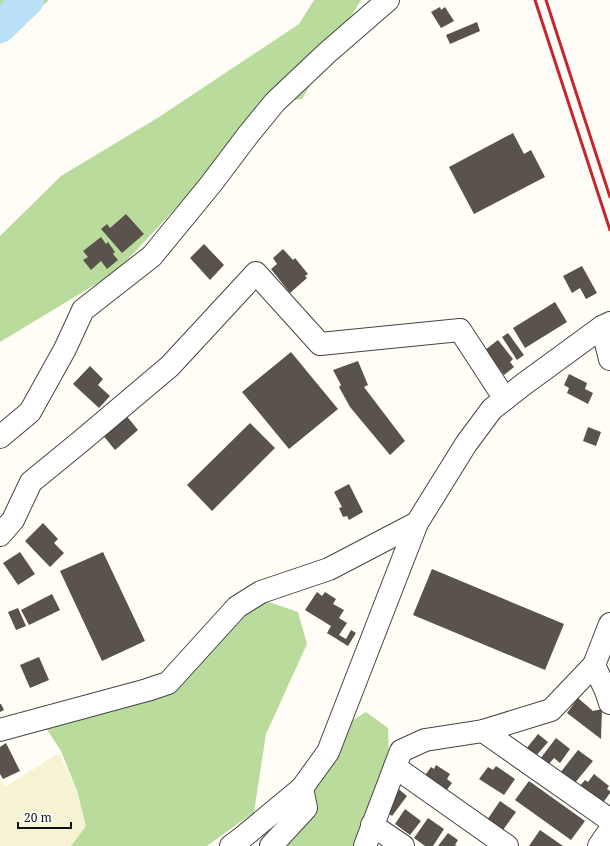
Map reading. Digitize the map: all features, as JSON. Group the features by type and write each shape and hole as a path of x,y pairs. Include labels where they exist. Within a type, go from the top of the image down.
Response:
{"street":[{"path":"0,437 30,412 65,349 83,310 152,256 275,102 328,52 388,0"},
{"path":"0,535 13,520 32,482 170,366 256,273 320,344 460,330 505,399"},
{"path":"231,846 244,837 302,788 328,752 417,523 466,444 492,409 606,325 610,359"},
{"path":"0,730 168,683 238,607 261,592 328,569 417,523"},
{"path":"365,846 401,751 425,740 483,731 550,710 594,665 610,624"},
{"path":"594,665 610,703"},
{"path":"483,731 610,820"},
{"path":"395,767 507,846"},
{"path":"271,846 306,808 302,788"},
{"path":"372,825 403,846"},
{"path":"599,846 610,830"}],"shaded area":[{"path":"59,753 76,789 86,826 71,846 0,846 0,779 5,787"}],"green space":[{"path":"0,0 49,0 0,44"},
{"path":"314,0 361,0 302,99 275,102 116,272 0,342 0,236 61,176 159,117 299,24"},
{"path":"263,600 298,612 307,644 266,734 254,812 207,846 71,846 86,826 77,791 61,751 46,728 64,720 96,715 136,693 172,679 234,611"},
{"path":"366,712 388,728 389,764 356,846 279,846 328,752 345,725"}],"building":[{"path":"440,7 441,10 445,7 454,21 441,28 431,12"},
{"path":"477,22 480,31 450,44 446,35"},
{"path":"513,133 524,154 531,150 545,177 474,214 449,167"},
{"path":"126,214 144,234 122,253 101,229 107,224 110,228"},
{"path":"101,237 106,244 108,242 115,252 113,254 118,260 107,269 101,261 91,270 83,260 88,257 83,251"},
{"path":"204,244 224,265 210,280 190,258"},
{"path":"283,249 293,260 295,258 308,274 305,276 307,278 290,293 271,269 277,264 273,258"},
{"path":"582,266 597,293 586,299 580,288 572,293 563,276"},
{"path":"555,302 567,322 525,348 513,328"},
{"path":"508,333 524,355 517,360 502,337"},
{"path":"498,340 513,359 510,362 514,367 504,375 485,350"},
{"path":"291,352 338,409 289,449 242,392"},
{"path":"358,361 368,385 364,387 405,441 390,455 350,407 339,387 341,385 333,370"},
{"path":"90,366 103,379 98,385 110,396 99,408 73,384"},
{"path":"569,374 587,383 585,389 593,393 588,404 567,393 569,388 564,385"},
{"path":"125,414 138,430 115,450 102,434"},
{"path":"250,423 275,448 212,511 187,485"},
{"path":"588,427 601,432 596,446 583,441"},
{"path":"349,484 363,512 349,520 347,516 343,517 339,508 342,507 334,492"},
{"path":"43,523 58,539 54,543 64,553 50,567 25,541"},
{"path":"20,552 35,574 18,585 3,563"},
{"path":"103,552 145,641 102,661 60,571"},
{"path":"432,569 564,624 545,670 413,615"},
{"path":"317,592 322,596 325,592 336,599 333,604 344,610 339,618 347,623 339,635 346,639 351,630 356,633 348,646 327,633 331,626 305,610"},
{"path":"52,594 60,610 29,625 21,610"},
{"path":"18,608 26,626 16,630 8,612"},
{"path":"39,657 49,680 30,688 20,665"},
{"path":"578,698 593,711 602,709 601,739 567,713"},
{"path":"0,704 4,710 0,712"},
{"path":"538,734 548,742 536,756 526,749"},
{"path":"556,738 570,749 560,763 554,758 548,765 540,759"},
{"path":"6,743 20,771 3,779 0,774 0,747"},
{"path":"578,750 593,761 574,784 560,773"},
{"path":"436,765 450,774 447,779 452,783 446,791 424,777 431,767 434,769"},
{"path":"496,766 515,779 504,795 479,779 488,767 493,770"},
{"path":"594,774 609,786 607,789 610,793 602,804 579,787 585,780 588,782"},
{"path":"529,781 585,821 571,840 515,800"},
{"path":"395,786 407,796 392,816 384,810"},
{"path":"500,801 516,812 503,830 487,820"},
{"path":"405,809 421,821 410,835 395,824"},
{"path":"428,818 444,829 433,846 425,846 414,838"},
{"path":"540,830 563,846 529,846"},
{"path":"448,833 458,840 455,845 457,846 438,846"}],"waterway":[{"path":"0,27 28,0"}],"railway":[{"path":"535,0 610,230"},
{"path":"546,0 610,197"}]}
